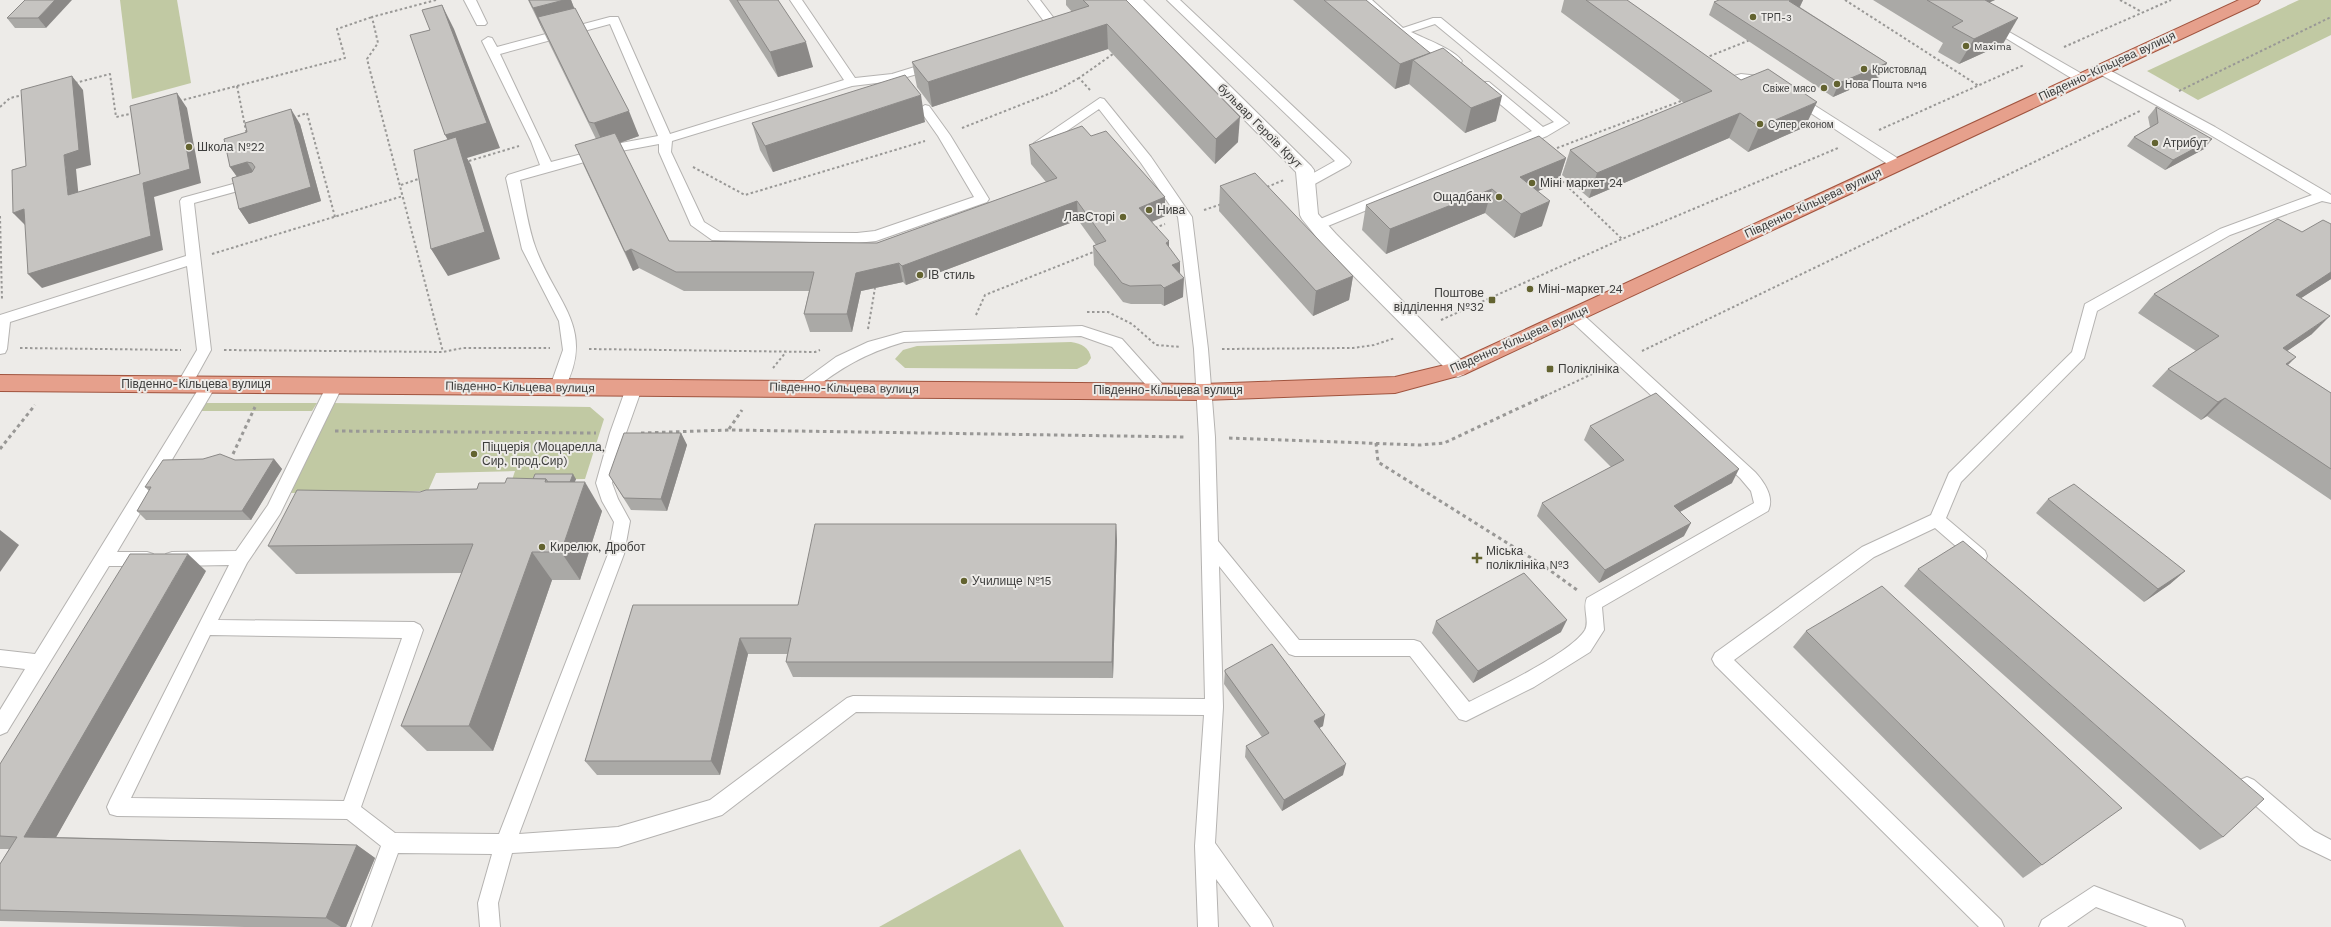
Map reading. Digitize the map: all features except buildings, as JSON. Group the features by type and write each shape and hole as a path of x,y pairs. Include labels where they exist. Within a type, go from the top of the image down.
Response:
{"main road":[{"name":"Південно-Кільцева вулиця","path":"0,383 1204,392 1395,385 1458,369 2080,78 2252,0"}],"street":[{"name":"бульвар Героїв Крут","path":"1134,0 1305,177 1310,215 1329,239 1458,369"}],"lane":[{"path":"470,0 481,23"},
{"path":"796,0 851,82"},
{"path":"1031,33 1053,25 1034,0"},
{"path":"1173,0 1344,162 1305,177"},
{"path":"1365,0 1401,32 1450,56 1542,133"},
{"path":"547,167 537,141 491,46 614,19 698,225 718,237 857,238 876,236 982,199 944,135 925,109"},
{"path":"1318,225 1563,123 1437,20 1401,32"},
{"path":"1982,20 2080,78"},
{"path":"1696,61 1725,83 1741,78 1769,81 1860,138 1897,164"},
{"path":"621,147 666,145 851,82 873,83 899,77 943,62"},
{"path":"2100,69 2327,198"},
{"path":"899,77 908,88"},
{"path":"1040,143 1100,102 1146,160 1184,216 1201,349 1207,437 1214,707 1205,846 1208,927"},
{"path":"558,387 570,350 566,321 529,249 513,178 602,152"},
{"path":"185,384 204,350 187,201 256,182"},
{"path":"1994,927 1721,659 1868,552 1937,520 1955,478 2079,354 2090,308 2225,232 2327,198"},
{"path":"0,348 3,319 193,259"},
{"path":"1210,543 1295,648 1414,648 1466,712 1528,681 1584,646 1595,630 1593,603 1762,506 1762,499 1755,482 1574,315"},
{"path":"804,388 841,361 874,346 904,337 1082,331 1117,343 1160,391"},
{"path":"0,726 104,559 209,384"},
{"path":"335,385 313,431 282,509 241,558 205,627 117,807 350,810 392,843 505,844 618,837 715,808 853,704 1214,707"},
{"path":"490,927 488,903 505,844 616,554 622,521 602,501 604,483 618,433 634,388"},
{"path":"1937,520 1991,566"},
{"path":"104,559 241,558"},
{"path":"205,627 414,630 350,810"},
{"path":"0,658 40,663"},
{"path":"2236,776 2307,838 2331,850"},
{"path":"361,927 392,843"},
{"path":"1205,846 1263,927"},
{"path":"2049,927 2094,896 2175,927"}],"path":[{"path":"176,101 345,58 337,29 372,17 436,0"},
{"path":"1845,0 1979,86"},
{"path":"2120,0 2142,12"},
{"path":"1085,312 1108,312 1132,324 1156,345 1201,349 1353,348 1374,345 1419,330 1622,239 1860,138 2171,0"},
{"path":"372,17 378,43 367,59 404,196 443,352"},
{"path":"313,431 618,433 737,430 1207,437 1376,443 1444,443 1624,360 2331,18"},
{"path":"1696,61 1753,39"},
{"path":"666,145 745,195 944,135 1056,91 1079,78 1112,54"},
{"path":"71,84 110,74 116,117 139,111"},
{"path":"1079,78 1100,102"},
{"path":"237,86 246,131 254,129"},
{"path":"0,106 10,98 25,94"},
{"path":"1522,141 1551,150 1681,101"},
{"path":"292,118 307,114 335,217"},
{"path":"469,160 537,141"},
{"path":"401,185 423,177"},
{"path":"1264,189 1305,177"},
{"path":"1562,181 1622,239"},
{"path":"193,259 404,196"},
{"path":"1148,231 1184,216 1222,204"},
{"path":"0,216 3,319"},
{"path":"976,315 984,296 1103,249"},
{"path":"874,329 867,332 875,288"},
{"path":"968,316 984,315"},
{"path":"0,348 443,352 463,348 534,347 570,350 596,348 815,352 821,350"},
{"path":"233,454 258,401"},
{"path":"0,449 37,402"},
{"path":"1376,443 1378,462 1544,566 1593,603"}],"green space":[{"path":"120,0 177,0 191,83 132,99"},
{"path":"2299,0 2331,0 2331,35 2198,100 2147,71"},
{"path":"1071,342 1087,349 1091,358 1087,364 1077,369 905,368 895,359 903,350 917,346"},
{"path":"204,403 317,403 312,411 199,411"},
{"path":"332,403 590,407 604,419 585,479 512,480 515,471 436,473 428,491 288,493"},
{"path":"1020,849 1064,927 879,927"}],"place":[{"name":"ТРП-3","path":"1753,17"},
{"name":"Maxima","path":"1966,46"},
{"name":"Кристовлад","path":"1864,69"},
{"name":"Нова Пошта №16","path":"1837,84"},
{"name":"Свіже мясо","path":"1824,88"},
{"name":"Супер економ","path":"1760,124"},
{"name":"Атрибут","path":"2155,143"},
{"name":"Школа №22","path":"189,147"},
{"name":"Міні маркет 24","path":"1532,183"},
{"name":"Ощадбанк","path":"1499,197"},
{"name":"Нива","path":"1149,210"},
{"name":"ЛавСторі","path":"1123,217"},
{"name":"ІВ стиль","path":"920,275"},
{"name":"Міні-маркет 24","path":"1530,289"},
{"name":"Поштове відділення №32","path":"1492,300"},
{"name":"Поліклініка","path":"1550,369"},
{"name":"Піццерія (Моцарелла, Сир, прод.Сир)","path":"474,454"},
{"name":"Кирелюк, Дробот","path":"542,547"},
{"name":"Міська поліклініка №3","path":"1477,558"},
{"name":"Училище №15","path":"964,581"}]}
